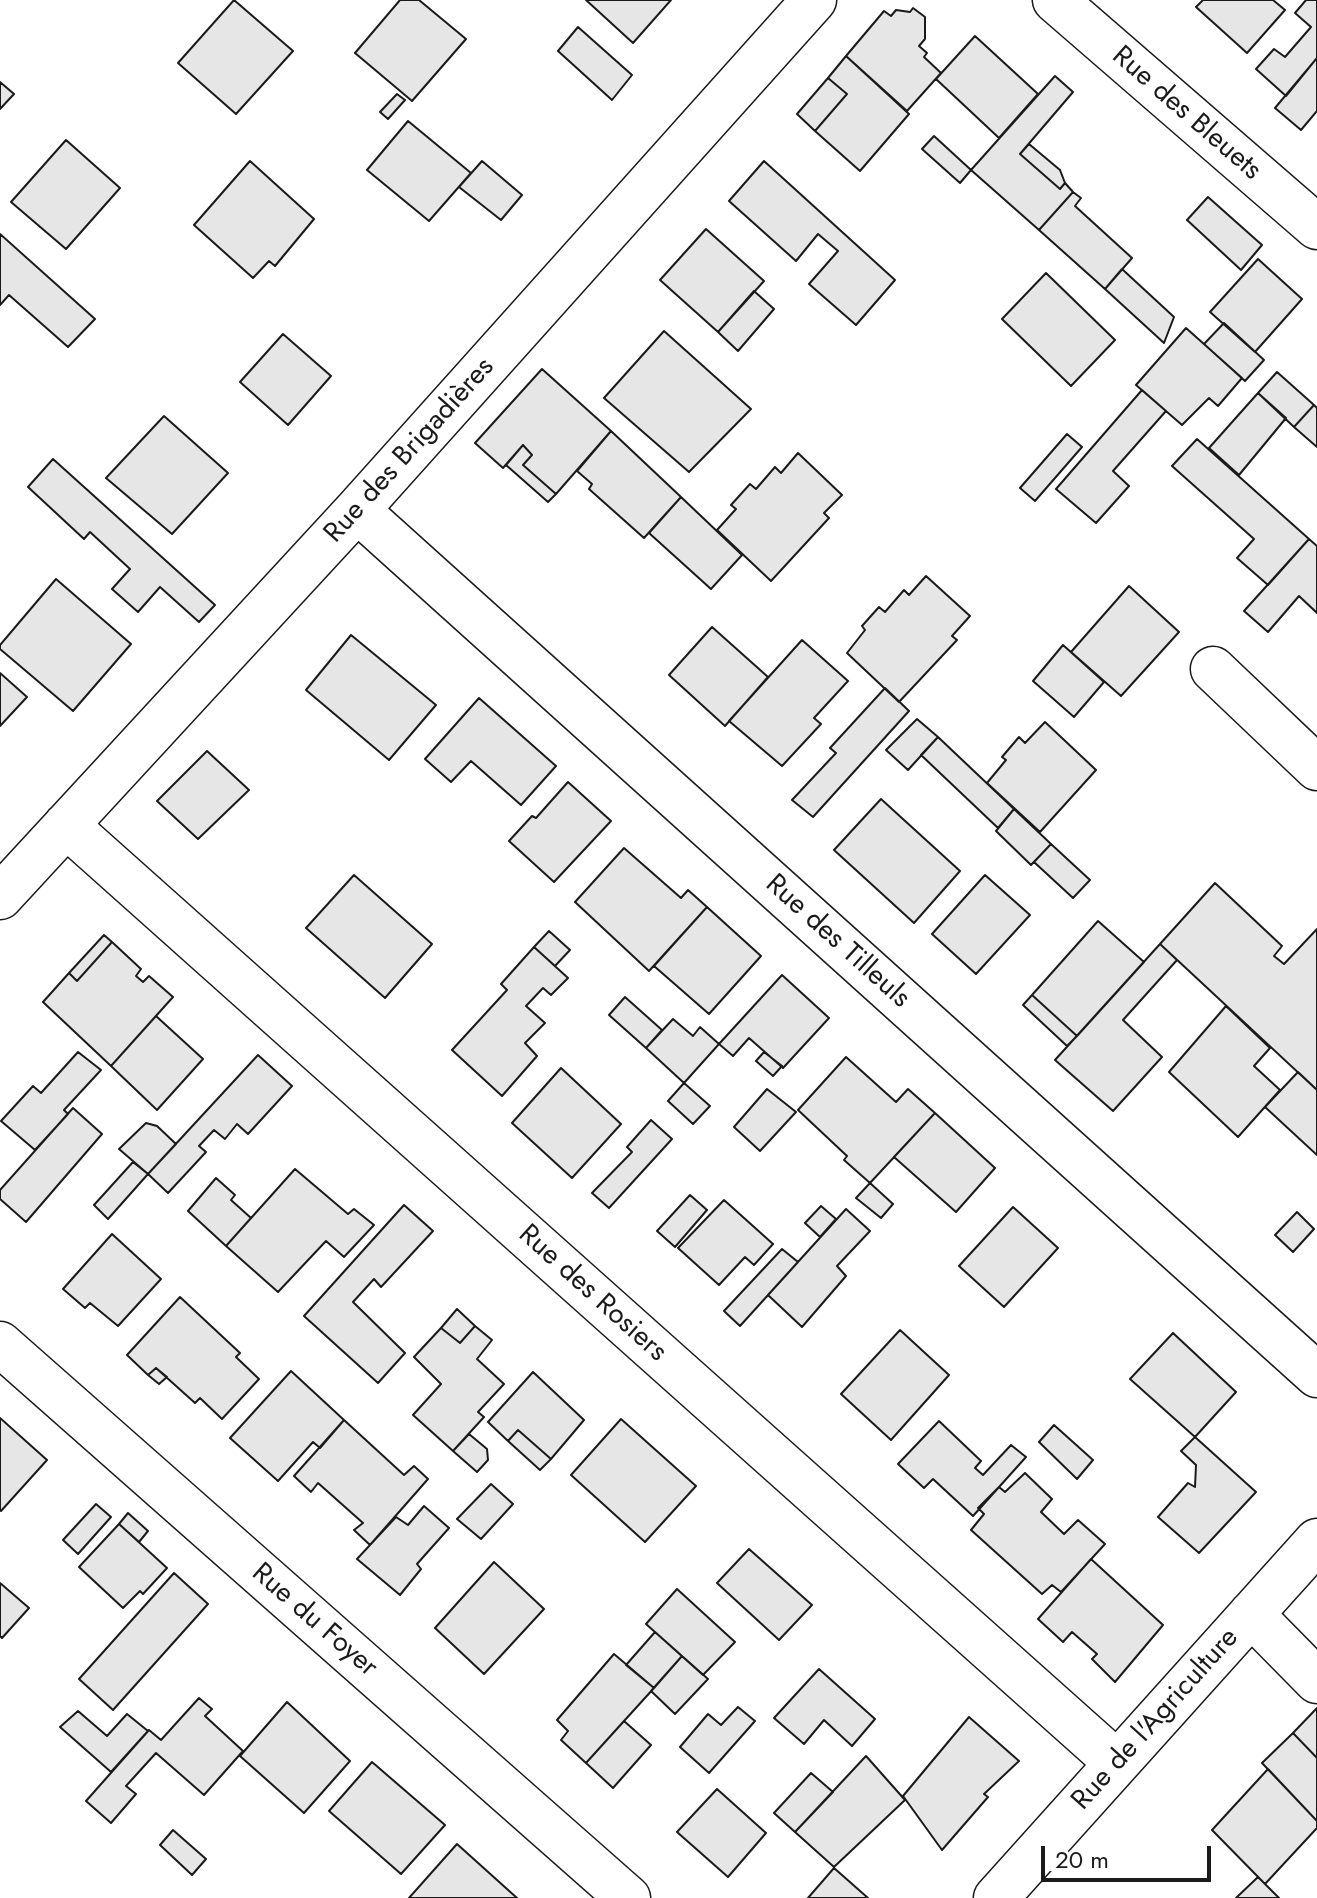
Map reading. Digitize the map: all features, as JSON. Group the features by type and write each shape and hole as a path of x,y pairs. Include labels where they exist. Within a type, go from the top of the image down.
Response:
{"street":[{"name":"Rue des Brigadières","path":"0,897 357,510 814,0"},
{"name":"Rue des Bleuets","path":"1055,0 1317,227"},
{"name":"Rue des Tilleuls","path":"357,510 1317,1375"},
{"path":"1213,669 1317,768"},
{"name":"Rue des Rosiers","path":"66,825 1117,1763"},
{"name":"Rue du Foyer","path":"0,1344 628,1898"},
{"name":"Rue de l'Agriculture","path":"996,1898 1317,1541"},
{"path":"1251,1614 1317,1681"}],"building":[{"path":"234,0 293,51 236,114 178,63"},
{"path":"400,0 419,0 466,39 412,101 355,53"},
{"path":"586,0 671,0 633,43"},
{"path":"1203,0 1273,0 1285,10 1247,53 1196,7"},
{"path":"1306,0 1317,0 1317,58 1286,96 1256,69 1274,49 1285,57 1311,27 1295,13"},
{"path":"913,8 925,17 925,39 919,46 927,53 924,57 941,73 907,111 846,56 884,11 891,16 896,10 910,12"},
{"path":"578,27 632,75 612,100 558,51"},
{"path":"975,36 1038,94 999,138 936,79"},
{"path":"846,56 909,114 860,171 815,131 847,94 828,78"},
{"path":"1317,58 1317,111 1301,130 1275,108"},
{"path":"1055,76 1073,92 1020,154 1060,189 1065,183 1073,192 1039,230 971,170"},
{"path":"828,78 847,94 815,131 797,114"},
{"path":"0,82 14,94 0,109"},
{"path":"397,94 405,100 388,119 380,112"},
{"path":"408,121 471,173 429,221 367,170"},
{"path":"934,136 971,170 960,183 922,149"},
{"path":"66,140 120,188 66,249 11,202"},
{"path":"1029,144 1060,170 1065,183 1060,189 1020,154"},
{"path":"250,161 314,219 275,266 269,261 253,278 194,225"},
{"path":"482,161 522,195 501,220 459,187"},
{"path":"764,161 895,280 856,325 809,284 838,251 818,234 796,261 729,201"},
{"path":"1073,192 1081,198 1075,206 1132,258 1105,289 1039,230"},
{"path":"1208,197 1262,245 1241,270 1187,220"},
{"path":"706,229 764,281 718,332 660,280"},
{"path":"0,234 95,319 68,347 9,295 0,305"},
{"path":"1258,259 1302,299 1255,352 1210,312"},
{"path":"1122,269 1174,317 1164,343 1105,289"},
{"path":"1046,273 1115,340 1071,386 1002,319"},
{"path":"754,291 774,309 738,351 718,332"},
{"path":"1224,323 1264,360 1245,381 1204,344"},
{"path":"1186,328 1242,378 1218,406 1209,398 1182,425 1136,385"},
{"path":"664,331 751,409 689,472 604,398"},
{"path":"283,334 331,376 288,425 240,382"},
{"path":"542,369 611,431 556,494 523,465 532,455 523,445 503,468 475,443"},
{"path":"1277,372 1314,405 1294,427 1258,393"},
{"path":"1142,390 1166,411 1113,471 1129,486 1096,523 1056,489"},
{"path":"1258,393 1286,418 1239,475 1209,448"},
{"path":"1314,405 1317,408 1317,447 1294,427"},
{"path":"164,416 228,473 172,534 106,478"},
{"path":"611,431 681,497 644,538 589,489 592,484 577,471"},
{"path":"1067,434 1082,447 1035,501 1020,488"},
{"path":"1197,439 1309,539 1268,585 1237,558 1254,539 1172,466"},
{"path":"523,445 532,455 523,465 556,494 548,502 506,465"},
{"path":"798,453 842,495 824,513 829,518 771,581 717,530 736,509 731,505 750,484 756,489 775,467 781,473"},
{"path":"53,459 215,605 199,622 160,587 138,612 112,589 130,569 90,532 84,539 28,487"},
{"path":"681,497 742,555 711,589 649,533"},
{"path":"1309,539 1317,546 1317,613 1299,596 1268,632 1244,611"},
{"path":"926,576 970,616 952,636 957,640 899,702 847,653 865,630 862,626 879,607 885,612 904,590 909,595"},
{"path":"56,579 131,644 73,711 0,649 0,645"},
{"path":"1129,586 1179,632 1121,696 1071,652"},
{"path":"712,627 768,677 725,726 669,675"},
{"path":"351,635 436,705 389,760 306,690"},
{"path":"802,640 848,681 814,718 821,724 782,766 729,721"},
{"path":"1063,645 1104,682 1074,717 1033,681"},
{"path":"0,673 27,697 0,726"},
{"path":"885,688 909,711 813,817 792,800 836,753 830,748"},
{"path":"479,698 556,766 521,805 471,761 451,782 425,759"},
{"path":"917,719 938,737 908,770 886,750"},
{"path":"1045,722 1096,770 1040,832 987,783 1006,760 1002,757 1019,737 1025,743"},
{"path":"938,737 1014,809 998,828 921,755"},
{"path":"207,751 249,790 198,839 157,801"},
{"path":"568,782 611,821 554,882 509,841 532,816 536,818"},
{"path":"881,799 960,871 914,923 834,850"},
{"path":"1014,809 1051,844 1031,865 996,831"},
{"path":"1051,844 1090,880 1073,898 1034,862"},
{"path":"624,848 681,898 688,890 707,907 649,971 575,902"},
{"path":"354,875 432,944 385,998 306,928"},
{"path":"985,875 1030,915 976,974 932,934"},
{"path":"1215,883 1282,946 1274,956 1284,964 1317,929 1317,1090 1160,944"},
{"path":"707,907 761,956 709,1014 654,966"},
{"path":"1098,921 1144,962 1077,1036 1032,995"},
{"path":"549,931 570,950 555,966 534,947"},
{"path":"104,935 112,942 77,981 69,973"},
{"path":"112,942 141,969 136,976 143,982 149,976 173,997 111,1066 43,1002 69,973 77,981"},
{"path":"1160,944 1177,960 1123,1020 1162,1057 1113,1111 1055,1060"},
{"path":"534,947 568,978 551,995 543,988 526,1006 545,1023 525,1043 537,1056 502,1096 452,1050 507,990 501,984"},
{"path":"782,975 829,1018 783,1068 749,1038 733,1056 719,1044"},
{"path":"1032,995 1077,1036 1067,1046 1023,1005"},
{"path":"625,997 662,1030 646,1048 609,1015"},
{"path":"1226,1006 1270,1048 1254,1066 1280,1090 1238,1137 1169,1072"},
{"path":"156,1016 203,1059 157,1110 111,1066"},
{"path":"673,1019 693,1036 700,1027 719,1044 684,1083 646,1048"},
{"path":"78,1052 101,1070 64,1110 68,1114 35,1150 1,1121 33,1086 41,1093"},
{"path":"764,1052 782,1066 773,1076 756,1061"},
{"path":"258,1055 292,1086 248,1134 237,1124 225,1139 214,1130 199,1146 206,1152 168,1193 148,1174"},
{"path":"846,1057 896,1102 908,1089 935,1113 870,1183 844,1160 847,1156 798,1110"},
{"path":"561,1068 621,1124 572,1178 512,1123"},
{"path":"1298,1072 1317,1090 1317,1155 1265,1107"},
{"path":"684,1083 710,1106 693,1124 668,1101"},
{"path":"767,1089 796,1112 760,1151 734,1127"},
{"path":"73,1108 102,1134 26,1222 0,1199 0,1190"},
{"path":"935,1113 995,1168 956,1212 894,1157"},
{"path":"651,1120 672,1139 609,1208 592,1193 632,1152 627,1147"},
{"path":"146,1123 157,1126 176,1144 148,1174 119,1149"},
{"path":"133,1162 148,1174 108,1219 94,1205"},
{"path":"295,1169 348,1214 354,1209 374,1225 344,1257 326,1241 278,1292 226,1246"},
{"path":"216,1178 235,1195 231,1200 251,1218 226,1246 188,1211"},
{"path":"870,1183 893,1204 881,1218 856,1198"},
{"path":"690,1195 707,1210 675,1247 657,1231"},
{"path":"724,1200 773,1244 754,1265 745,1257 719,1285 678,1248"},
{"path":"404,1205 433,1231 381,1287 374,1279 353,1302 405,1353 378,1383 304,1316"},
{"path":"821,1206 836,1219 820,1237 805,1223"},
{"path":"1013,1207 1058,1248 1004,1307 959,1266"},
{"path":"846,1209 870,1231 837,1266 846,1276 802,1327 768,1295"},
{"path":"1297,1212 1314,1229 1293,1252 1275,1235"},
{"path":"112,1234 161,1279 118,1326 90,1303 85,1308 63,1289"},
{"path":"782,1249 798,1262 740,1326 724,1311"},
{"path":"180,1297 240,1353 236,1357 259,1379 222,1419 200,1398 195,1403 156,1368 148,1375 127,1355"},
{"path":"457,1309 475,1326 460,1343 441,1328"},
{"path":"475,1326 492,1340 477,1359 504,1384 478,1412 484,1417 453,1451 413,1415 441,1384 414,1357 441,1328 460,1343"},
{"path":"900,1330 949,1375 891,1440 841,1394"},
{"path":"1173,1333 1236,1392 1195,1437 1130,1379"},
{"path":"156,1368 167,1377 159,1384 148,1375"},
{"path":"291,1371 344,1420 320,1448 313,1442 278,1481 230,1438"},
{"path":"533,1372 584,1420 551,1459 518,1430 508,1441 488,1422"},
{"path":"0,1418 47,1460 1,1511 0,1510"},
{"path":"621,1419 696,1486 645,1542 571,1475"},
{"path":"344,1420 404,1475 414,1466 428,1479 370,1545 354,1530 363,1523 318,1483 311,1492 294,1476"},
{"path":"939,1421 981,1461 975,1468 983,1475 1011,1445 1026,1457 973,1516 933,1479 924,1488 898,1464"},
{"path":"1054,1425 1093,1460 1077,1479 1039,1442"},
{"path":"518,1430 551,1459 540,1470 508,1441"},
{"path":"469,1434 487,1449 488,1460 477,1472 453,1451"},
{"path":"1195,1437 1256,1492 1199,1553 1158,1517 1188,1483 1195,1487 1196,1465 1181,1451"},
{"path":"1025,1473 1052,1499 1041,1512 1064,1534 1078,1520 1105,1544 1061,1592 1052,1585 1042,1594 971,1530 984,1514 978,1508 999,1487 1005,1492"},
{"path":"491,1484 513,1504 481,1539 457,1519"},
{"path":"96,1504 111,1517 78,1554 63,1540"},
{"path":"424,1506 449,1528 417,1564 421,1569 400,1595 357,1559 396,1517 408,1525"},
{"path":"128,1513 148,1531 139,1542 119,1524"},
{"path":"119,1524 167,1568 143,1594 140,1591 123,1608 79,1567"},
{"path":"749,1549 812,1605 779,1640 717,1583"},
{"path":"1091,1559 1163,1625 1115,1682 1092,1659 1097,1654 1072,1632 1063,1642 1038,1619"},
{"path":"494,1562 544,1609 484,1674 435,1628"},
{"path":"174,1573 208,1604 113,1710 79,1679"},
{"path":"0,1583 29,1608 2,1638 0,1636"},
{"path":"677,1589 735,1642 703,1675 646,1624"},
{"path":"655,1632 682,1656 654,1688 626,1665"},
{"path":"614,1654 654,1688 586,1763 561,1740 568,1731 557,1720"},
{"path":"682,1656 708,1679 675,1714 651,1691"},
{"path":"819,1669 875,1719 852,1746 824,1720 804,1744 774,1718"},
{"path":"199,1698 212,1709 205,1716 243,1751 204,1795 156,1753 126,1786 136,1794 111,1823 86,1801 149,1730 161,1740"},
{"path":"287,1702 350,1761 304,1813 240,1756"},
{"path":"738,1707 755,1721 709,1773 680,1747 708,1714 721,1725"},
{"path":"1317,1708 1317,1758 1293,1733"},
{"path":"78,1711 107,1736 127,1714 148,1731 111,1772 60,1727"},
{"path":"969,1717 1019,1761 984,1794 988,1797 942,1850 903,1796"},
{"path":"624,1721 651,1745 613,1788 586,1763"},
{"path":"1293,1733 1317,1758 1317,1821 1262,1763"},
{"path":"866,1756 905,1800 834,1867 795,1832"},
{"path":"372,1762 445,1825 401,1874 329,1811"},
{"path":"1268,1769 1317,1821 1317,1828 1265,1884 1212,1830"},
{"path":"811,1773 833,1792 795,1832 774,1813"},
{"path":"717,1789 766,1833 728,1877 677,1832"},
{"path":"173,1830 206,1859 192,1875 160,1845"},
{"path":"457,1844 517,1898 409,1898"},
{"path":"834,1868 868,1898 808,1898"},
{"path":"1258,1877 1279,1898 1236,1898"}]}
